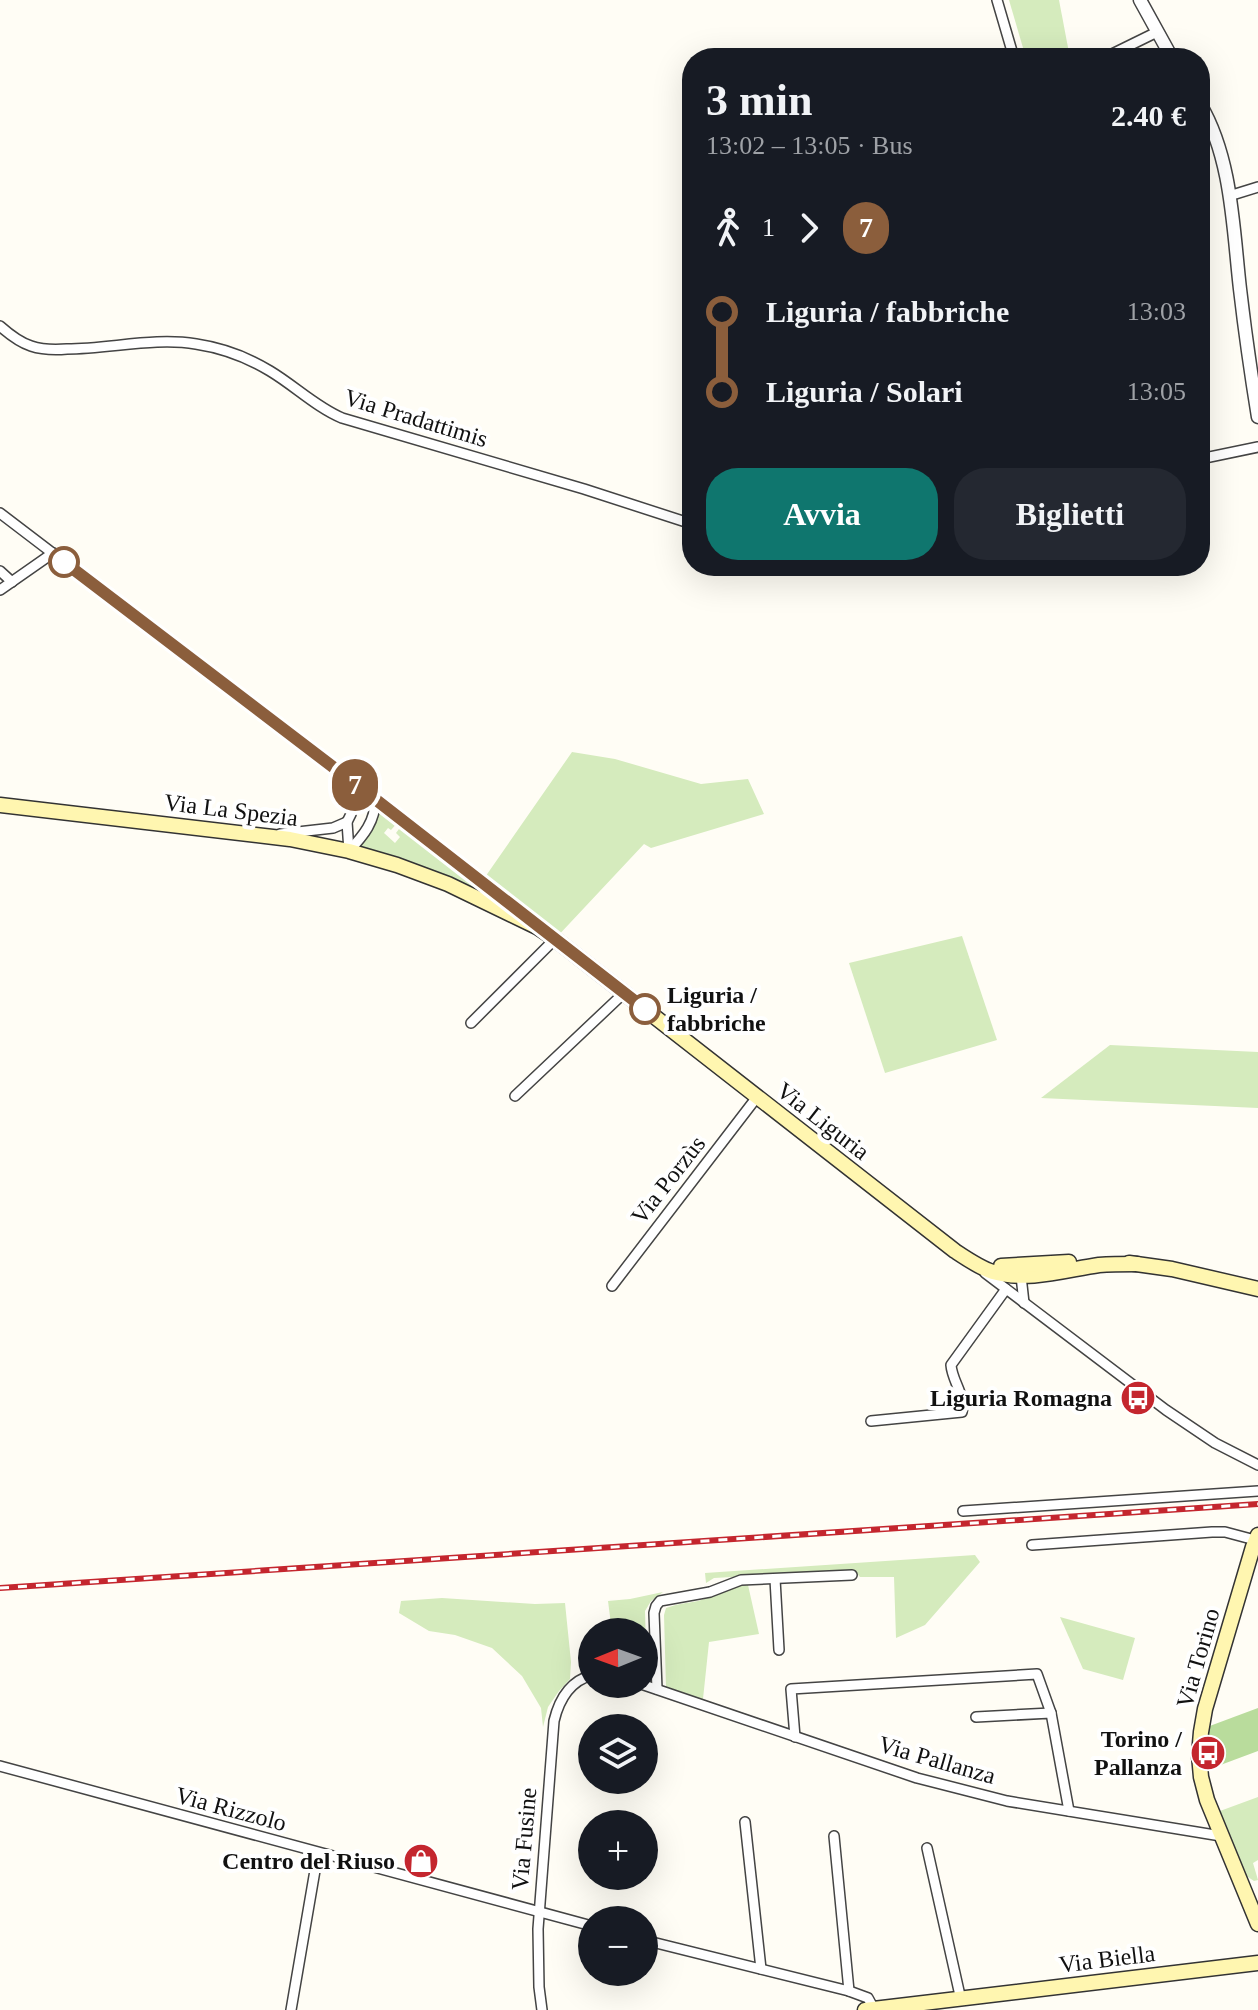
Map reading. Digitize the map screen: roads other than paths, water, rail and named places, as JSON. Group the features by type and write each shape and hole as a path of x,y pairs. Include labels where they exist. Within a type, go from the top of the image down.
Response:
{"main road":[{"name":"Via La Spezia","path":"0,805 264,836 349,851 420,873 483,899 537,927"},
{"name":"Via Liguria","path":"537,927 967,1259 1005,1272"},
{"path":"1005,1272 1106,1260 1172,1269 1258,1289"},
{"name":"Via Torino","path":"1257,1538 1205,1709 1199,1755 1207,1800 1258,1924"},
{"name":"Via Biella","path":"865,2010 930,2007 961,2000 1258,1963"}],"street":[{"path":"997,0 1011,48"},
{"path":"1140,0 1166,48"},
{"path":"1124,48 1157,32"},
{"path":"1210,125 1229,196 1258,417"},
{"path":"1229,196 1258,187"},
{"name":"Via Pradattimis","path":"0,326 21,342 44,349 104,348 166,342 191,343 233,352 272,372 322,408 342,418 682,521"},
{"path":"1210,457 1258,447"},
{"name":"Via Liguria","path":"0,513 375,799 537,927"},
{"path":"0,590 53,553"},
{"path":"0,571 12,582"},
{"path":"342,775 354,800 347,822 349,851"},
{"path":"349,851 372,821 375,799"},
{"path":"264,836 333,828 347,822"},
{"path":"471,1023 555,939"},
{"path":"515,1096 624,993"},
{"name":"Via Porzùs","path":"612,1286 757,1097"},
{"path":"871,1421 962,1412 964,1406 951,1371 952,1361 1006,1289 1005,1272"},
{"path":"1005,1272 1022,1295 1024,1303"},
{"path":"1006,1289 1193,1430 1258,1465"},
{"path":"963,1511 1258,1491"},
{"name":"Via Torino","path":"1032,1545 1212,1532 1257,1538"},
{"path":"654,1618 660,1601 710,1592 741,1580 852,1575"},
{"path":"775,1579 779,1650"},
{"path":"795,1737 791,1689 1037,1674 1051,1713 1069,1811"},
{"name":"Via Fusine","path":"542,2010 537,1956 538,1912 554,1721 565,1695 578,1681"},
{"name":"Via Pallanza","path":"658,1689 917,1778 1007,1801 1221,1836"},
{"path":"976,1717 1051,1713"},
{"name":"Via Rizzolo","path":"0,1766 578,1922"},
{"path":"745,1822 761,1969"},
{"path":"834,1836 849,1991"},
{"path":"927,1848 961,2000"},
{"path":"291,2010 318,1853"},
{"path":"658,1943 849,1991 868,1998 874,2009"}],"railway":[{"path":"0,1588 1258,1504"}],"place":[{"name":"Liguria / fabbriche","path":"645,1009"},
{"name":"Liguria Romagna","path":"1138,1398"},
{"name":"Torino / Pallanza","path":"1208,1753"},
{"name":"Centro del Riuso","path":"421,1861"}]}
